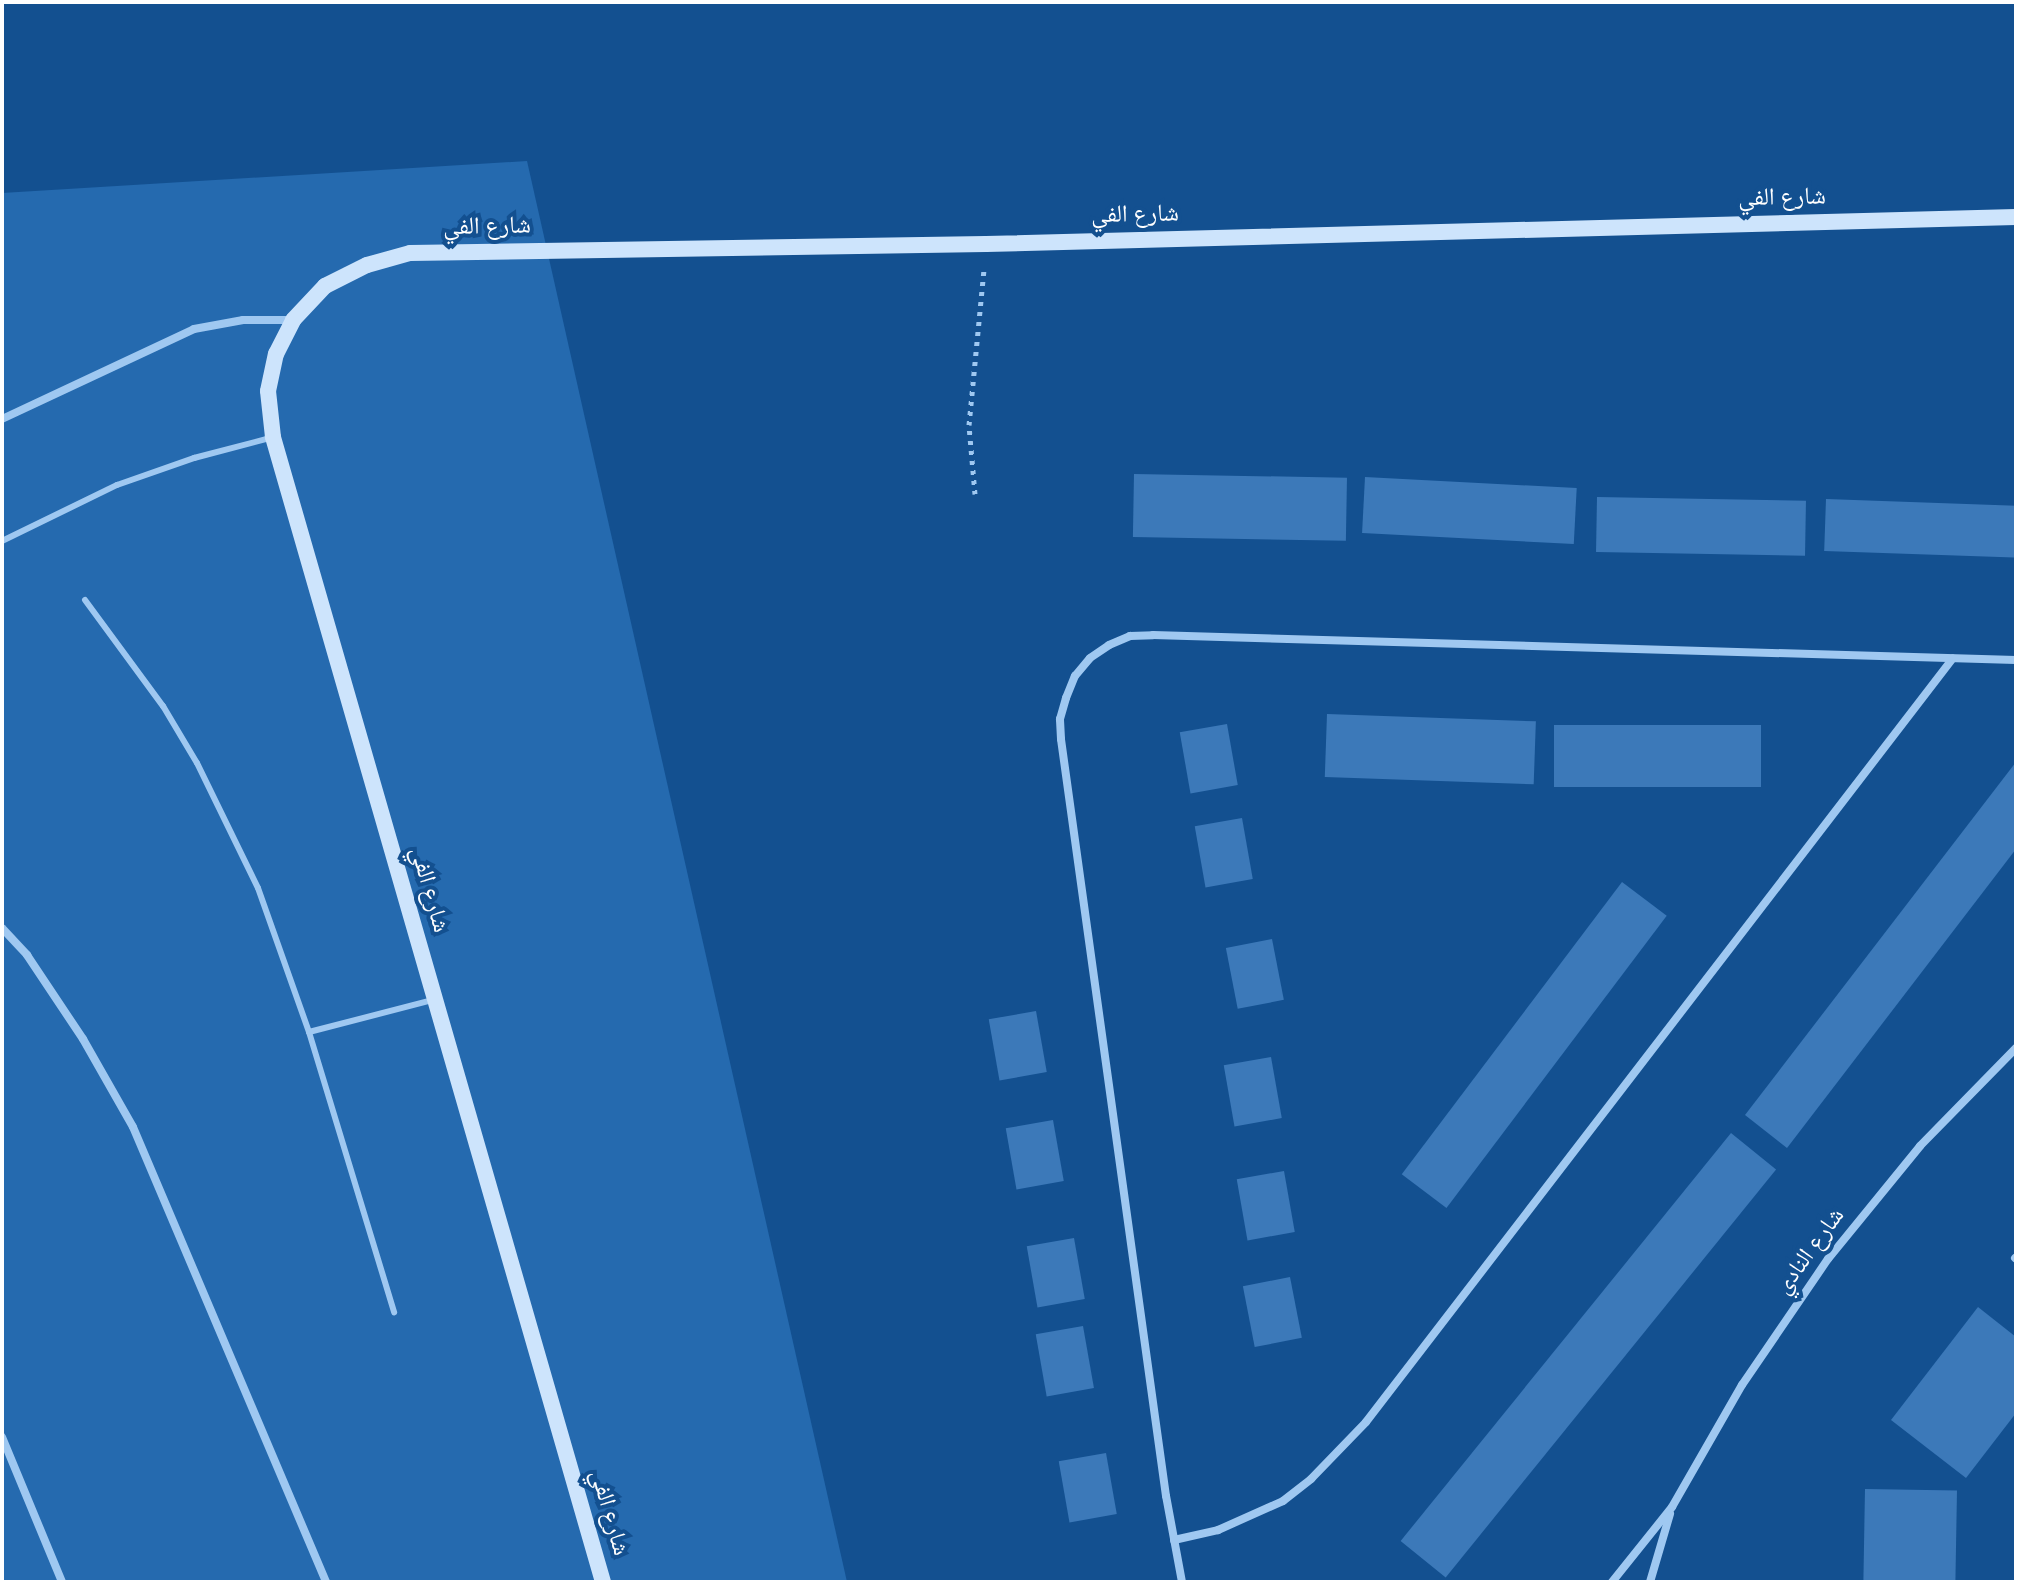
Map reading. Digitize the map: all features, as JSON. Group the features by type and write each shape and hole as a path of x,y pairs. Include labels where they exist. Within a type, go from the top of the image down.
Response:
{"street":[{"name":"شارع الفي","path":"603,1582 273,437 268,391 276,354 293,320 325,286 367,265 410,253 986,244 2016,217"},
{"path":"2,419 194,329 243,320 293,320"},
{"path":"1182,1582 1061,739 1060,719 1066,698 1075,676 1090,658 1130,636 1153,635 2016,660"},
{"path":"1174,1540 1218,1530 1283,1501 1311,1479 1366,1422 1953,658"},
{"path":"2,928 27,955 83,1039 133,1127 326,1582"},
{"name":"شارع النادي","path":"1612,1582 1672,1507 1742,1385 1828,1259 1920,1146 2016,1048"},
{"path":"2,1437 62,1582"},
{"name":"شارع النادي","path":"1650,1582 1672,1507"}],"lane":[{"path":"2,541 117,485 194,458 273,437"},
{"path":"85,600 163,706 228,821 269,915 309,1032 394,1312"},
{"path":"309,1032 435,1000"}],"path":[{"path":"975,494 969,425 986,244"}],"shaded area":[{"path":"527,161 847,1582 2,1582 2,193"}],"building":[{"path":"1134,474 1347,478 1346,541 1133,537"},
{"path":"1365,477 1577,488 1574,544 1362,533"},
{"path":"1597,497 1806,501 1805,556 1596,552"},
{"path":"1826,499 2016,506 2014,558 1824,551"},
{"path":"1327,714 1536,721 1534,784 1325,777"},
{"path":"1227,724 1238,785 1190,793 1180,732"},
{"path":"1554,725 1761,725 1761,787 1554,787"},
{"path":"2016,762 2016,849 1787,1148 1745,1115"},
{"path":"1242,818 1253,879 1205,887 1195,826"},
{"path":"1622,882 1667,916 1446,1208 1402,1174"},
{"path":"1272,939 1284,1000 1238,1009 1226,948"},
{"path":"1036,1011 1047,1072 999,1080 989,1019"},
{"path":"1271,1057 1282,1118 1234,1126 1224,1065"},
{"path":"1053,1120 1064,1181 1016,1189 1006,1128"},
{"path":"1731,1133 1776,1170 1446,1578 1401,1541"},
{"path":"1284,1171 1295,1232 1247,1240 1237,1179"},
{"path":"1074,1238 1085,1299 1037,1307 1027,1246"},
{"path":"1290,1277 1302,1338 1255,1347 1243,1286"},
{"path":"1978,1307 2016,1337 2016,1413 1966,1478 1891,1420"},
{"path":"1083,1326 1094,1388 1047,1396 1036,1334"},
{"path":"1106,1453 1117,1514 1069,1522 1059,1461"},
{"path":"1865,1489 1957,1491 1955,1582 1863,1582"}]}
